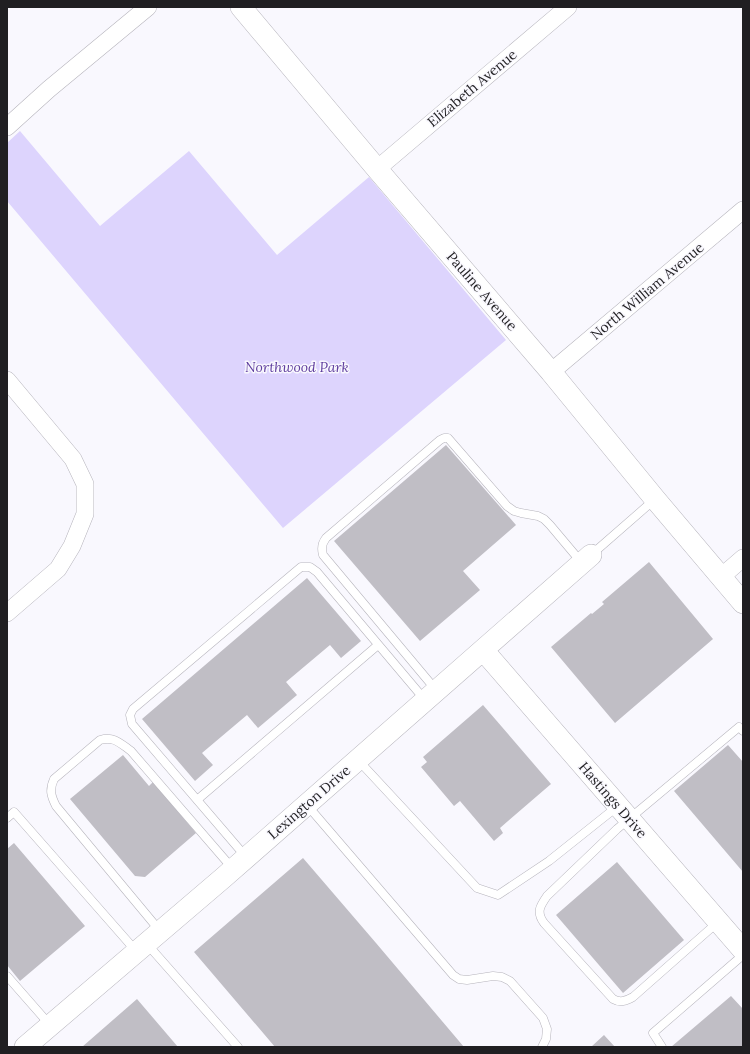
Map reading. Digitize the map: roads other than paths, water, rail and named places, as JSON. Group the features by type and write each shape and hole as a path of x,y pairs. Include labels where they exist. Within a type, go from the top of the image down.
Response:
{"street":[{"path":"7,127 49,89 148,7"},
{"name":"Pauline Avenue","path":"241,7 377,169 551,372 743,603"},
{"name":"Elizabeth Avenue","path":"377,169 568,7"},
{"name":"North William Avenue","path":"551,372 743,210"},
{"path":"7,380 73,459 85,484 85,514 72,546 58,569 7,613"},
{"path":"721,577 743,558"},
{"name":"Lexington Drive","path":"25,1047 240,863 587,559"},
{"name":"Hastings Drive","path":"483,650 742,949"}],"lane":[{"path":"431,696 323,554 321,549 326,538 444,438 448,438 507,506 514,511 538,516 544,519 587,559 655,499"},
{"path":"240,863 198,800 132,724 130,715 133,709 301,567 310,567 316,572 378,645 431,696"},
{"path":"198,800 378,645"},
{"path":"358,760 477,888 498,896 624,812 740,727 743,731"},
{"path":"148,942 56,806 51,793 51,786 54,779 100,740 106,738 113,739 131,751 240,863"},
{"path":"307,804 453,975 459,979 467,980 493,976 510,981 543,1018 547,1028 546,1039 542,1047"},
{"path":"7,818 14,812 148,942 238,1047"},
{"path":"624,812 547,896 540,906 539,913 544,923 613,999 623,1001 633,997 719,922"},
{"path":"660,1045 653,1033 742,949"},
{"path":"7,976 50,1026"}],"park label":[{"name":"Northwood Park","path":"297,367"}]}
